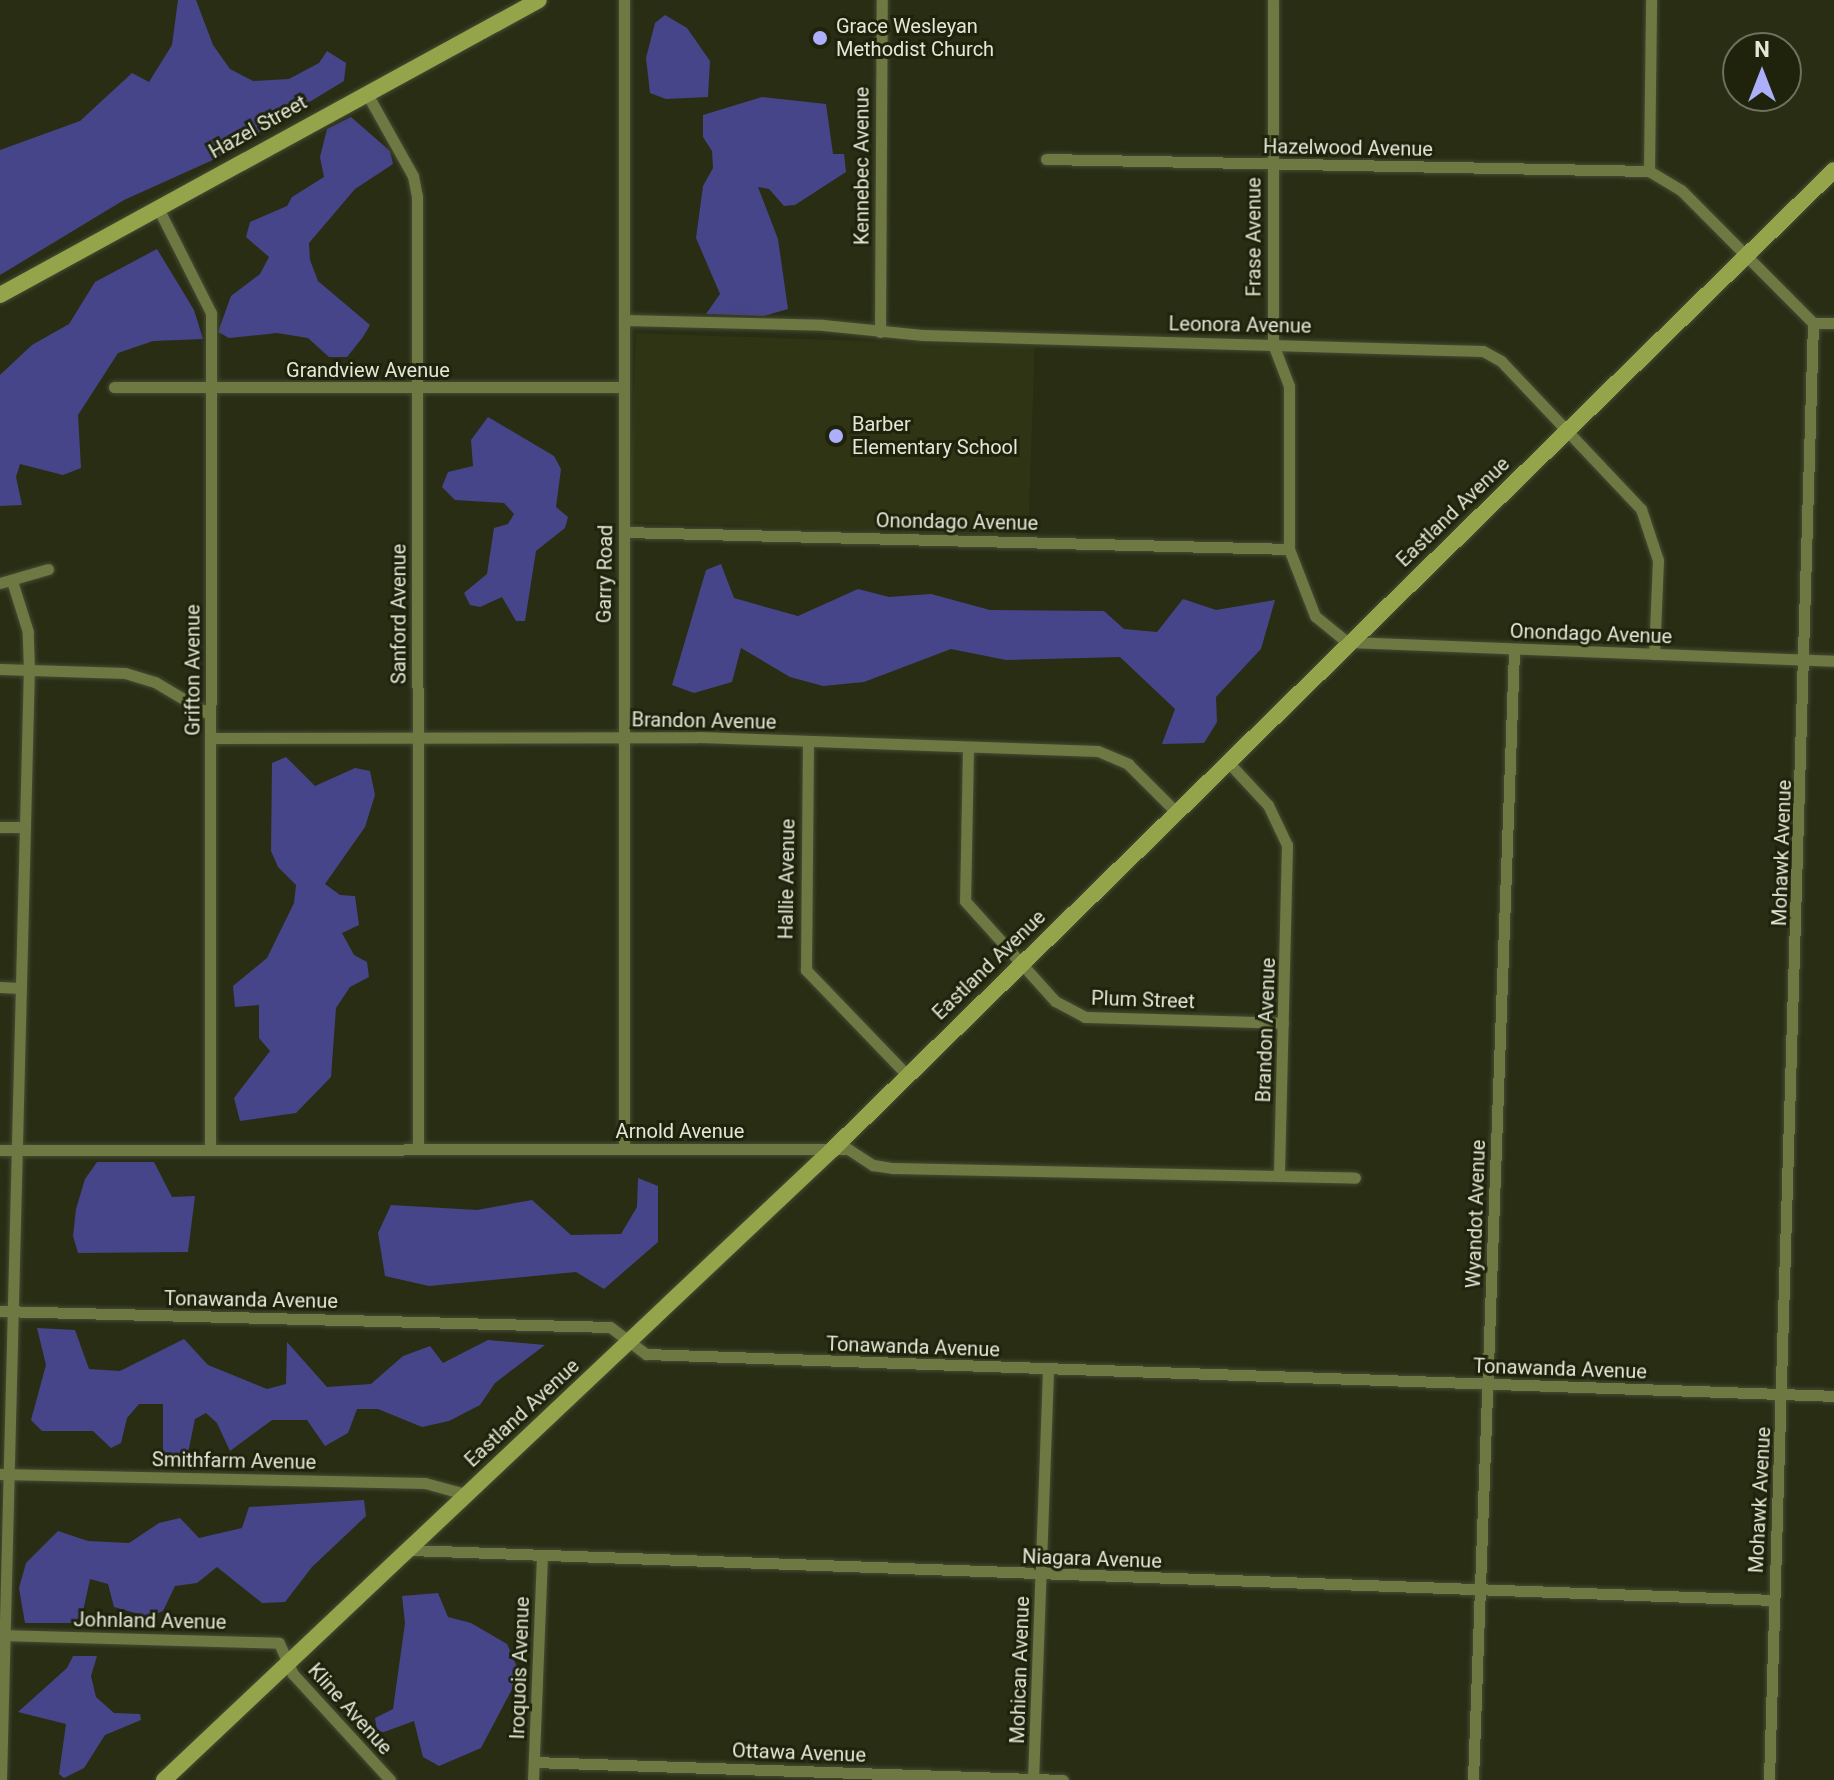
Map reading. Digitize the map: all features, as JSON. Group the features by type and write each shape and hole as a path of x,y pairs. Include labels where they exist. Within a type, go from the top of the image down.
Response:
{"street":[{"name":"Hazel Street","path":"0,295 157,206 539,0"},
{"name":"Garry Road","path":"624,0 624,320 621,387 624,532 624,1149"},
{"name":"Kennebec Avenue","path":"880,332 882,0"},
{"name":"Frase Avenue","path":"1273,0 1273,344 1289,386 1289,549 1315,616 1347,642"},
{"path":"1651,0 1649,171 1667,177 1813,323 1834,323"},
{"name":"Sanford Avenue","path":"366,92 416,186 418,1148"},
{"name":"Hazelwood Avenue","path":"1046,159 1649,171"},
{"name":"Eastland Avenue","path":"164,1780 833,1149 1347,642 1834,170"},
{"name":"Grifton Avenue","path":"157,206 211,313 210,1148"},
{"name":"Leonora Avenue","path":"624,320 823,325 880,332 1483,351 1501,361 1626,490 1647,520 1658,560 1654,654"},
{"name":"Mohawk Avenue","path":"1769,1780 1806,660 1813,323"},
{"name":"Grandview Avenue","path":"114,387 621,387"},
{"name":"Onondago Avenue","path":"624,532 1289,549"},
{"path":"0,583 13,584 48,569"},
{"path":"1,1780 4,1474 14,1311 29,670 28,632 13,584"},
{"name":"Onondago Avenue","path":"1347,642 1834,661"},
{"name":"Wyandot Avenue","path":"1473,1780 1514,650"},
{"path":"0,669 125,673 155,682 209,714"},
{"name":"Brandon Avenue","path":"210,738 808,741 1108,753 1128,764 1175,811"},
{"name":"Hallie Avenue","path":"808,741 806,970 906,1074"},
{"name":"Plum Street","path":"968,748 965,901 1018,965 1065,1010 1085,1017 1283,1023"},
{"name":"Brandon Avenue","path":"1228,762 1268,805 1287,845 1279,1176"},
{"path":"0,827 25,827"},
{"path":"0,987 20,988"},
{"name":"Arnold Avenue","path":"0,1150 848,1149 873,1165 893,1168 1355,1178"},
{"name":"Tonawanda Avenue","path":"0,1311 599,1327 620,1331 646,1354 1834,1396"},
{"name":"Mohican Avenue","path":"1033,1779 1048,1369"},
{"name":"Smithfarm Avenue","path":"4,1474 425,1483 465,1494"},
{"name":"Niagara Avenue","path":"410,1550 542,1558 1773,1600"},
{"name":"Iroquois Avenue","path":"533,1780 542,1558"},
{"name":"Johnland Avenue","path":"2,1635 275,1642 289,1659"},
{"name":"Kline Avenue","path":"289,1659 293,1674 390,1780"},
{"name":"Ottawa Avenue","path":"534,1762 1063,1780"}],"shaded area":[{"path":"178,0 196,0 213,45 230,69 253,81 289,79 319,63 327,51 346,63 344,81 215,159 124,200 0,275 0,150 80,121 132,73 149,82 172,45"},
{"path":"665,15 687,28 710,61 708,97 666,99 650,93 646,58 655,23"},
{"path":"762,97 826,104 833,154 844,154 846,172 795,205 784,206 769,189 758,187 778,239 788,309 764,316 706,314 720,294 696,238 703,186 713,168 712,151 703,137 703,115"},
{"path":"351,117 390,151 393,164 355,189 309,243 310,260 318,281 370,325 363,337 347,357 329,357 308,338 277,333 229,338 218,332 231,296 260,274 269,257 246,237 250,222 287,206 292,197 324,177 320,157 327,129"},
{"path":"157,249 194,310 203,339 153,341 118,353 78,415 81,468 63,475 20,464 16,477 22,505 0,506 0,375 32,345 69,324 95,282"},
{"name":"Barber Elementary School","path":"636,333 1035,347 1028,536 629,522"},
{"path":"488,417 554,456 561,469 556,507 568,517 565,528 536,551 525,621 516,621 502,597 480,607 470,605 464,593 487,574 494,528 508,524 514,514 504,503 455,500 442,487 448,472 473,466 471,440"},
{"path":"721,564 734,598 798,616 858,589 889,597 931,594 990,610 1104,611 1124,629 1157,632 1183,599 1216,610 1275,600 1261,649 1216,697 1217,722 1204,743 1162,744 1175,709 1120,657 1006,660 951,649 864,682 823,686 790,677 741,648 732,682 694,693 672,685 706,570"},
{"path":"286,757 315,786 355,768 370,771 375,795 365,827 325,884 340,895 355,896 359,925 342,933 354,955 367,962 369,977 350,987 336,1008 331,1077 296,1113 240,1121 234,1098 270,1051 259,1038 259,1005 235,1007 233,986 267,958 294,903 296,885 278,867 271,851 272,763"},
{"path":"97,1162 154,1162 172,1197 195,1196 188,1252 78,1253 73,1236 76,1209 85,1179"},
{"path":"638,1178 658,1186 658,1242 604,1289 576,1272 429,1286 385,1276 378,1233 391,1205 477,1210 532,1200 571,1235 621,1234 637,1207"},
{"path":"37,1328 75,1330 89,1369 120,1371 184,1339 208,1365 267,1389 286,1384 287,1342 327,1387 371,1384 403,1356 430,1346 443,1363 488,1340 545,1345 495,1383 480,1405 449,1421 422,1427 378,1409 357,1409 348,1433 325,1446 307,1420 272,1420 230,1451 217,1423 206,1413 195,1419 188,1453 174,1461 163,1457 163,1404 139,1404 127,1418 121,1443 111,1448 93,1431 42,1431 31,1420 46,1365"},
{"path":"364,1500 366,1516 312,1567 285,1602 262,1603 217,1567 197,1583 175,1586 163,1611 149,1617 114,1607 108,1584 90,1579 82,1616 96,1623 25,1623 19,1588 26,1563 58,1531 88,1541 129,1543 159,1523 180,1518 199,1538 242,1528 249,1507"},
{"path":"438,1593 448,1617 471,1623 507,1644 520,1674 481,1748 439,1766 423,1757 414,1721 384,1732 377,1731 375,1718 393,1709 405,1623 402,1596"},
{"path":"73,1656 97,1656 91,1676 96,1697 114,1713 140,1714 141,1720 105,1735 84,1768 64,1778 59,1774 66,1724 18,1712 67,1668"}],"place":[{"name":"Grace Wesleyan Methodist Church","path":"820,38"},
{"name":"Barber Elementary School","path":"836,436"}]}
